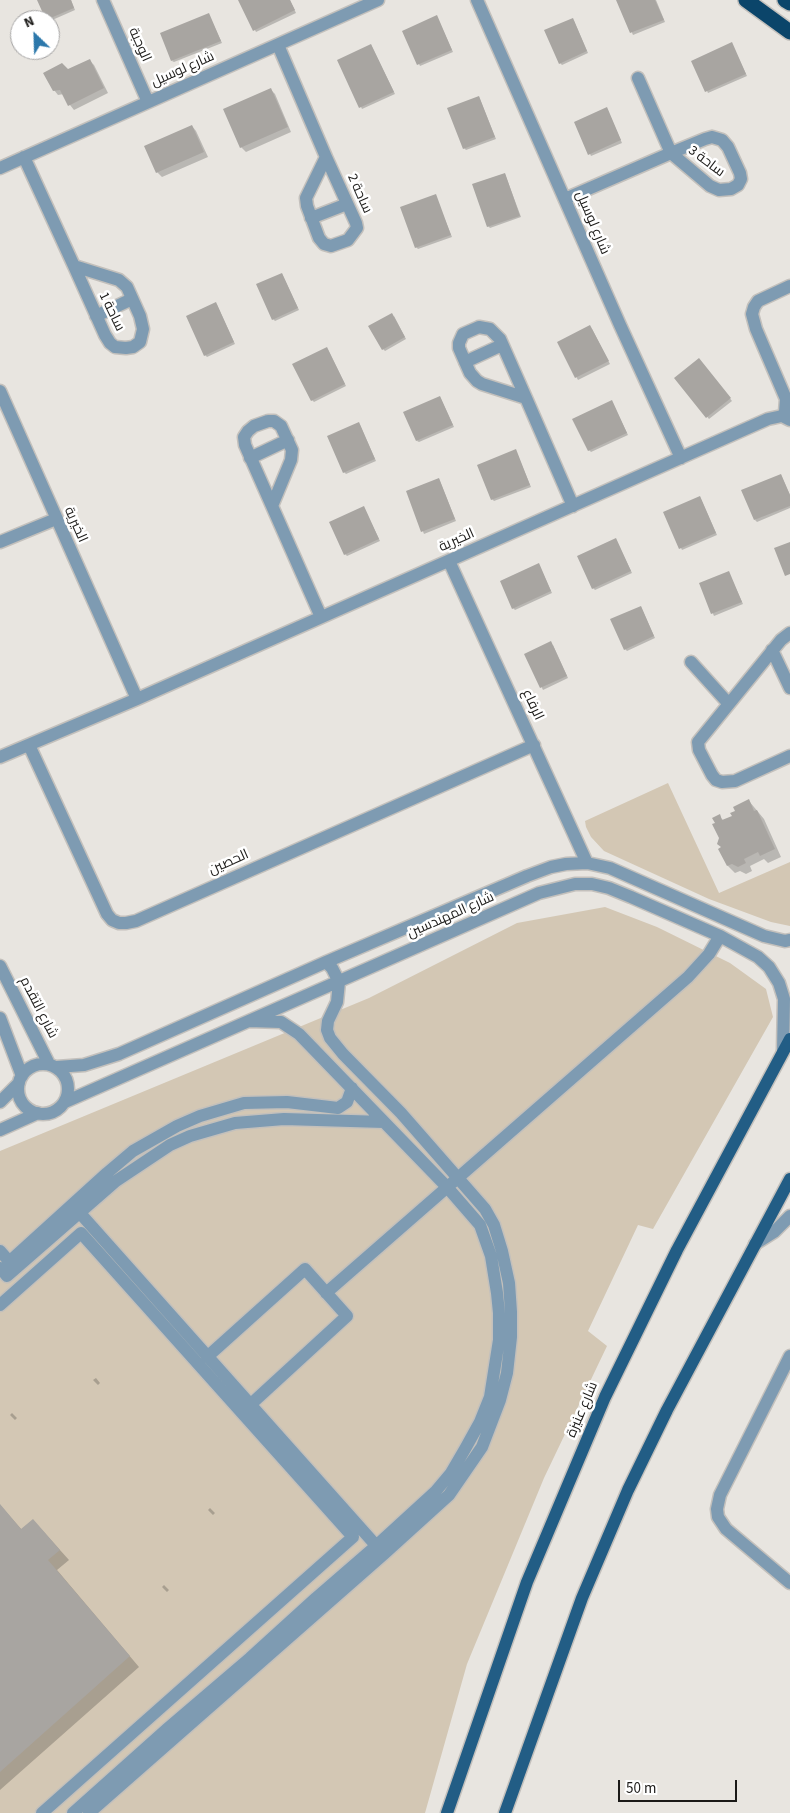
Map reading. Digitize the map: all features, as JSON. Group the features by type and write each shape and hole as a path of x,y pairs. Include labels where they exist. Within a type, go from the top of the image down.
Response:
{"highway":[{"path":"746,0 790,32"},
{"path":"785,0 790,4"}],"main road":[{"name":"شارع عنيزة","path":"447,1813 527,1582 605,1397 677,1250 790,1039"},
{"path":"505,1813 582,1598 628,1490 667,1410 790,1179"}],"street":[{"name":"الوجبة","path":"103,0 148,102"},
{"name":"شارع لوسيل","path":"0,168 378,0"},
{"name":"شارع لوسيل","path":"477,0 620,325 681,458"},
{"name":"ساحة 2","path":"278,45 356,223 357,228 348,240 331,246 324,244 319,238 306,198 326,156"},
{"name":"ساحة 3","path":"565,199 670,153 705,139 717,138 728,147 740,173 741,179 738,185 730,189 719,190 670,153 638,78"},
{"name":"ساحة 1","path":"24,157 96,316 110,344 121,348 133,347 140,342 143,328 140,316 127,287 119,280 74,266"},
{"path":"311,218 347,204"},
{"path":"786,418 786,399 756,329 752,314 758,301 790,286"},
{"path":"96,316 132,299"},
{"path":"526,398 477,382 470,373 459,348 460,339 463,334 473,329 484,327 496,334 526,398 573,506"},
{"path":"465,362 502,345"},
{"name":"الخيرية","path":"0,391 137,699"},
{"name":"الخيرية","path":"0,757 137,699 768,419 786,418"},
{"path":"272,506 291,460 292,450 281,426 274,421 268,421 254,426 248,431 244,437 244,445 321,617"},
{"path":"250,458 288,440"},
{"path":"0,542 56,519"},
{"name":"الرفاع","path":"449,561 587,863"},
{"path":"790,633 772,650 698,742 699,750 712,775 716,780 722,782 735,780 790,756"},
{"path":"772,650 790,688"},
{"path":"691,662 728,703"},
{"name":"الحصين","path":"29,745 107,914 112,920 126,923 136,921 534,744"},
{"name":"شارع المهندسين","path":"53,1066 84,1065 118,1054 527,876 551,867 566,864 587,863 610,868 764,936 790,940"},
{"name":"شارع المهندسين","path":"65,1102 539,893 575,884 592,884 608,888 720,936 758,957 769,967 779,983 784,999 783,1051"},
{"path":"326,1292 688,977 710,954 720,936"},
{"path":"326,962 332,968 339,982 337,1002 328,1021 327,1030 330,1038 343,1054 401,1113 452,1183"},
{"name":"شارع التقدم","path":"0,966 53,1066"},
{"path":"0,1018 20,1079 20,1098 24,1105 38,1113"},
{"path":"73,1813 316,1598 449,1495 482,1447 491,1427 507,1373 511,1337 509,1284 498,1234 490,1216 384,1122 293,1029 281,1022 249,1021"},
{"path":"0,1102 27,1070 34,1066 53,1066 67,1079 69,1087 65,1102 53,1112 38,1113 0,1130"},
{"path":"8,1266 127,1157 177,1126 209,1113 244,1103 287,1102 338,1108 347,1102 352,1088"},
{"path":"8,1266 143,1162 170,1145 206,1131 235,1123 284,1119 384,1122"},
{"path":"79,1212 380,1550"},
{"path":"755,1244 774,1232 790,1216"},
{"path":"0,1305 81,1232 353,1537 42,1813"},
{"path":"0,1251 8,1266"},
{"path":"207,1357 305,1269 326,1292 347,1316 250,1405"},
{"path":"790,1356 720,1495 717,1509 718,1517 726,1529 790,1583"},
{"path":"89,1813 380,1550"}],"shaded area":[{"path":"668,783 719,893 790,862 790,926 771,922 709,899 604,851 591,837 585,821"},
{"path":"605,907 657,927 730,963 766,989 773,1017 653,1229 638,1225 588,1331 607,1346 544,1478 467,1664 425,1813 0,1813 0,1151 369,998 517,923"}],"building":[{"path":"37,0 71,0 74,8 60,14 60,10 42,10"},
{"path":"238,0 290,0 295,10 253,31"},
{"path":"616,0 655,0 664,20 630,33"},
{"path":"209,13 221,41 171,61 160,33"},
{"path":"437,15 452,50 417,65 402,31"},
{"path":"573,18 587,51 559,64 544,30"},
{"path":"732,42 746,74 705,92 691,61"},
{"path":"371,44 394,92 359,108 337,60"},
{"path":"90,59 104,88 68,106 60,90 53,91 43,73 62,63 68,69"},
{"path":"271,88 288,127 240,148 223,109"},
{"path":"479,96 495,137 463,149 447,108"},
{"path":"607,107 621,140 588,155 574,122"},
{"path":"192,125 204,152 156,173 144,146"},
{"path":"505,173 520,216 487,227 472,184"},
{"path":"436,194 451,235 415,248 400,207"},
{"path":"282,273 298,308 272,320 256,284"},
{"path":"216,302 234,342 204,356 186,316"},
{"path":"392,313 405,337 382,350 368,326"},
{"path":"590,325 609,361 575,378 557,342"},
{"path":"327,347 345,384 311,401 292,364"},
{"path":"699,358 731,398 706,418 674,378"},
{"path":"440,396 453,425 416,441 403,412"},
{"path":"612,400 627,433 588,451 572,419"},
{"path":"359,422 375,459 343,473 327,436"},
{"path":"516,449 530,485 491,500 477,465"},
{"path":"781,474 790,495 790,506 754,520 741,490"},
{"path":"439,478 455,519 421,532 406,491"},
{"path":"700,496 716,533 679,549 663,512"},
{"path":"364,506 379,539 344,555 329,522"},
{"path":"616,538 631,571 592,589 577,556"},
{"path":"790,542 790,574 785,576 774,548"},
{"path":"539,563 551,591 512,609 500,581"},
{"path":"729,571 742,602 711,614 699,583"},
{"path":"641,606 654,636 624,650 610,619"},
{"path":"551,641 567,676 540,688 524,654"},
{"path":"749,799 754,811 757,810 775,849 760,856 758,852 744,859 746,863 738,867 732,864 727,866 718,849 721,847 717,844 719,838 712,824 715,823 712,818 720,814 722,820 732,816 730,813 735,811 733,807"},
{"path":"0,1504 21,1529 33,1519 60,1550 48,1560 130,1656 0,1772"}]}
